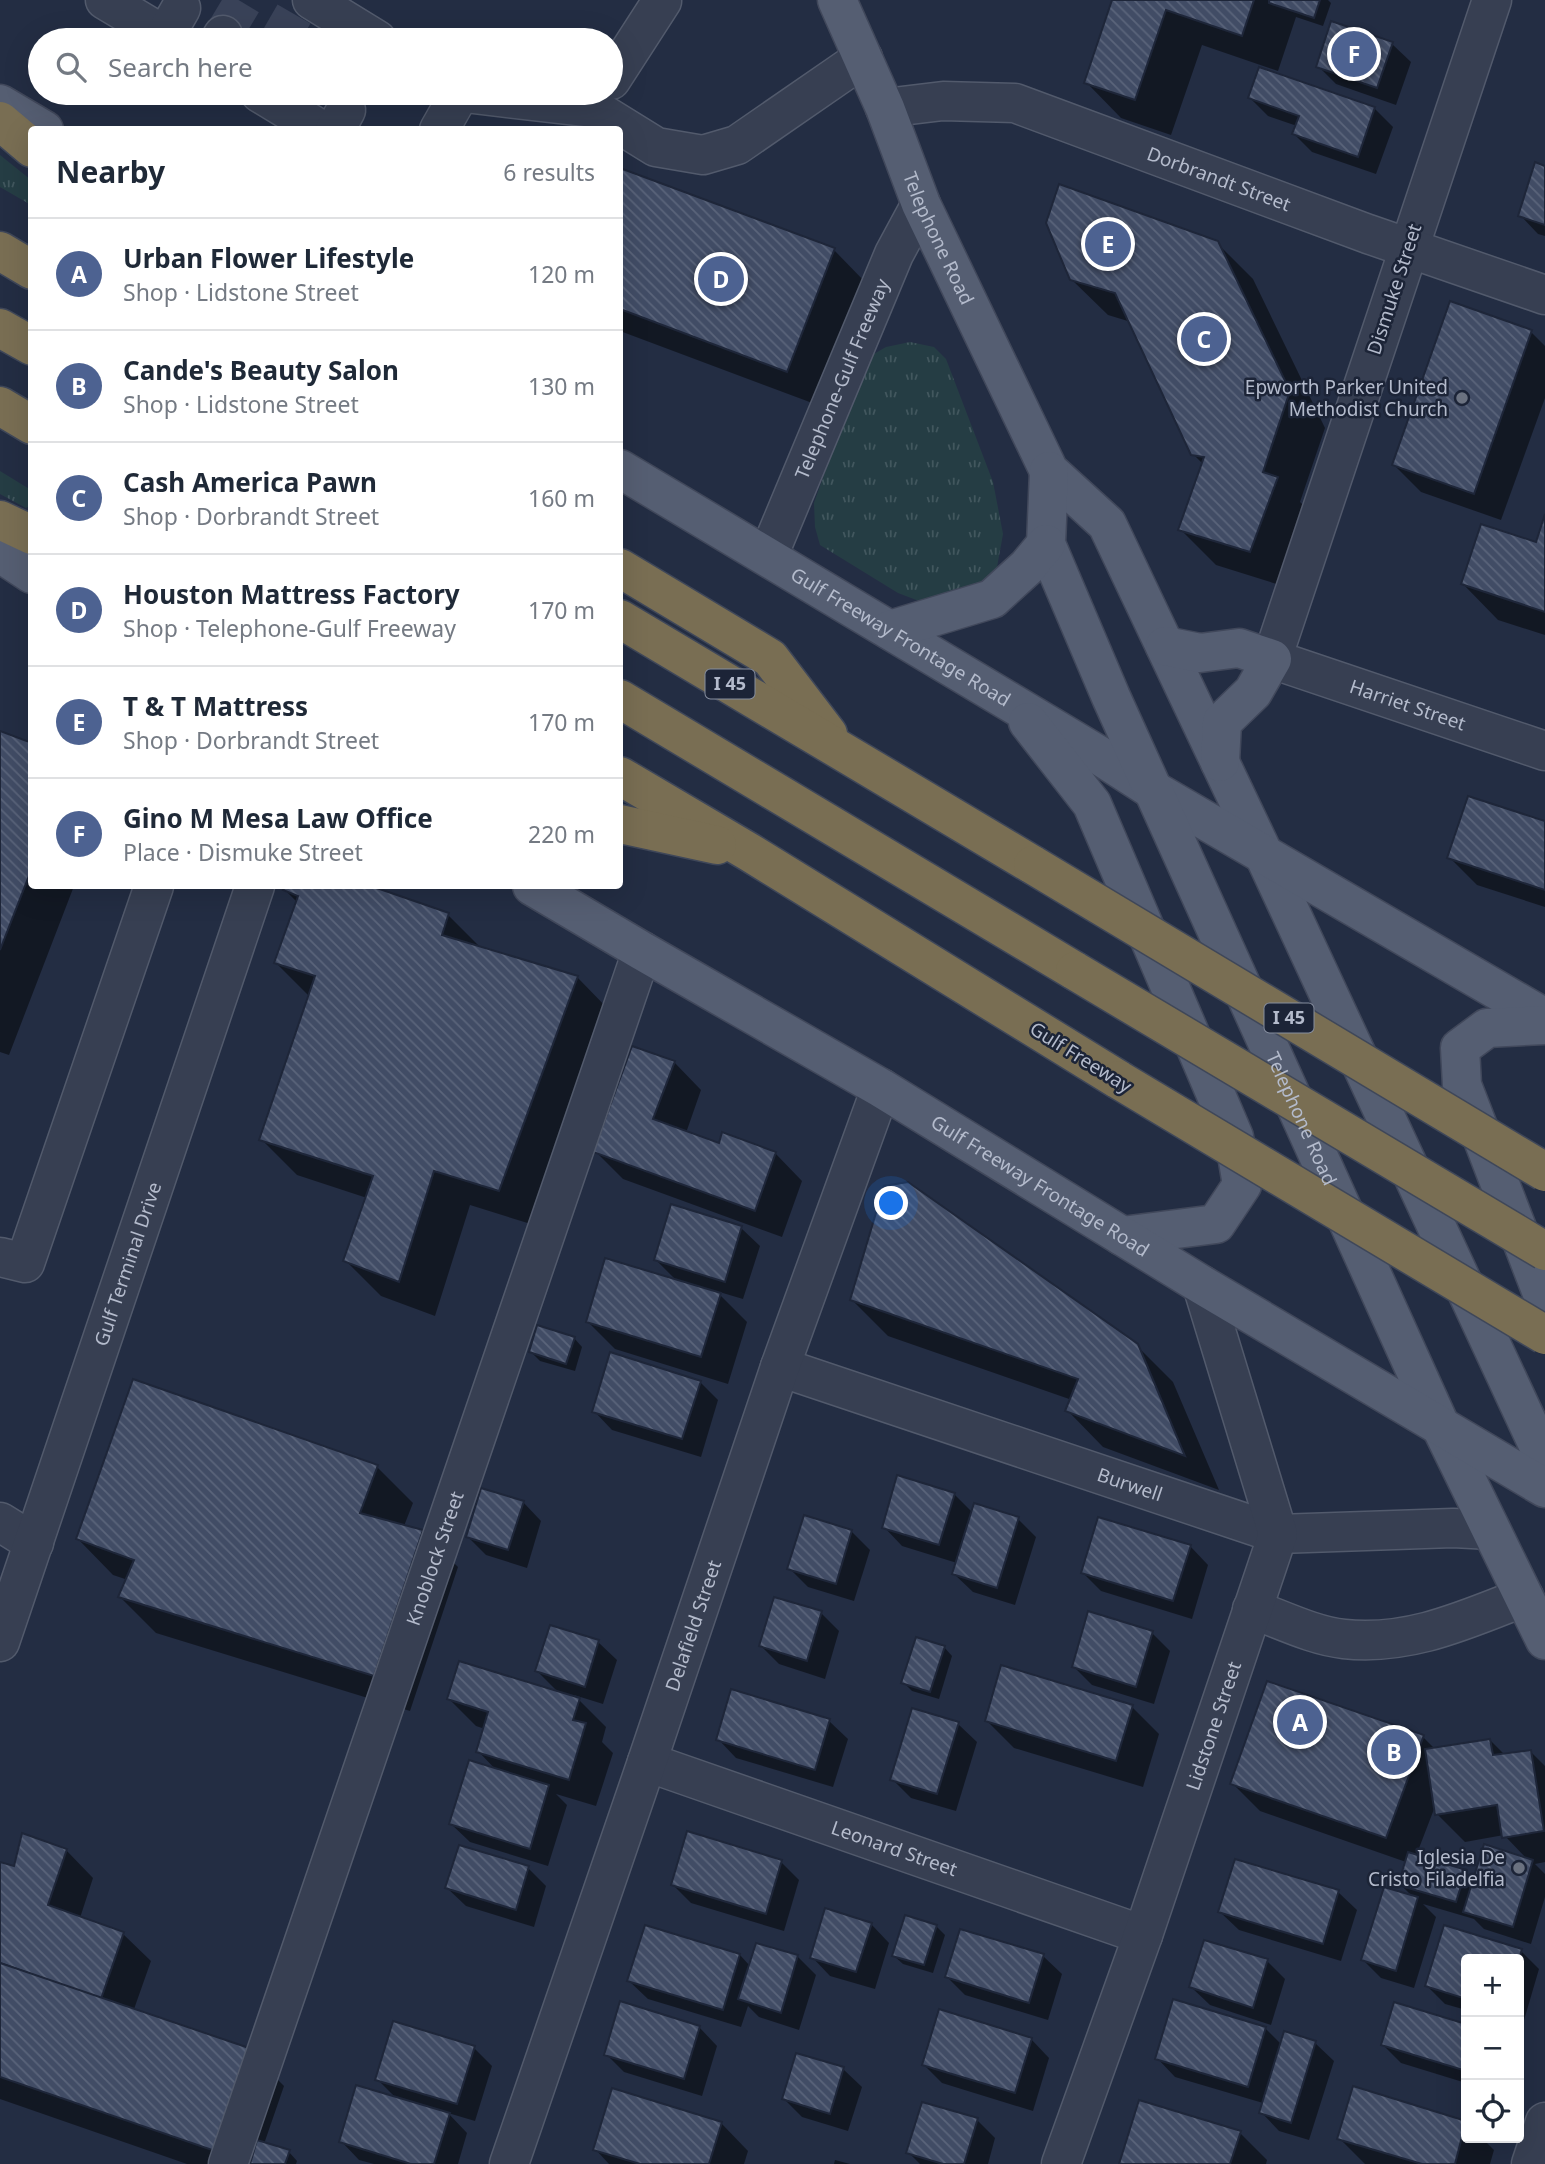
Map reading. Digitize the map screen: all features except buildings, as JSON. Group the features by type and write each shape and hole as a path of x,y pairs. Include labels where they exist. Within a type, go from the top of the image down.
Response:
{"highway":[{"path":"0,121 28,145"},
{"path":"0,251 28,268"},
{"path":"0,328 28,344"},
{"path":"0,406 28,423"},
{"path":"0,520 28,533"},
{"path":"623,570 770,658 840,750"},
{"name":"I 45","path":"623,621 1545,1172"},
{"path":"623,701 1545,1251"},
{"name":"Gulf Freeway","path":"623,778 749,852 1119,1080 1545,1335"},
{"path":"623,825 749,852"}],"main road":[{"name":"Telephone Road","path":"837,0 886,108 921,204 1049,471 1107,524 1545,1460"},
{"path":"0,104 37,126"},
{"name":"Gulf Freeway Frontage Road","path":"623,470 1153,790 1545,1018"},
{"name":"Telephone Road","path":"1049,471 1046,544 1153,790 1440,1425 1545,1640"},
{"path":"890,630 992,599 1027,567 1046,544"},
{"path":"0,553 28,571"},
{"path":"1165,646 1200,653 1239,648 1272,659 1253,692 1222,722 1220,762"},
{"path":"1016,707 1092,804 1234,1137 1242,1185 1216,1224 1122,1236"},
{"name":"Gulf Freeway Frontage Road","path":"537,889 881,1088 1202,1285 1545,1488"},
{"path":"1545,1025 1488,1028 1460,1048 1462,1085 1545,1301"}],"street":[{"name":"Dismuke Street","path":"1272,659 1492,0"},
{"path":"623,61 662,1"},
{"path":"120,4 173,28"},
{"path":"303,5 343,28"},
{"path":"613,105 656,147 703,155 737,145 863,58"},
{"name":"Dorbrandt Street","path":"886,108 943,101 1015,103 1408,248 1545,295"},
{"path":"293,105 320,115"},
{"path":"442,126 455,105"},
{"name":"Telephone-Gulf Freeway","path":"768,556 894,254 921,204"},
{"name":"Harriet Street","path":"1272,659 1545,751"},
{"path":"0,1256 25,1263 153,889"},
{"name":"Gulf Terminal Drive","path":"0,1642 254,889"},
{"name":"Knoblock Street","path":"228,2164 642,951"},
{"name":"Delafield Street","path":"509,2164 780,1367 881,1088"},
{"path":"1202,1285 1278,1534"},
{"name":"Burwell","path":"780,1367 1278,1534 1454,1528 1491,1530"},
{"path":"0,1522 34,1543"},
{"name":"Lidstone Street","path":"1061,2164 1143,1935 1278,1534"},
{"path":"1252,1609 1342,1639 1386,1639 1427,1634 1524,1597"},
{"name":"Leonard Street","path":"647,1762 1143,1935"},
{"path":"1531,2164 1545,2122"}],"green space":[{"path":"0,155 28,178 28,203 0,187"},
{"path":"910,342 934,347 946,359 993,482 1003,534 997,567 983,586 948,601 919,601 898,593 820,545 815,527 814,503 865,359 886,347"},
{"path":"0,471 28,488 28,507 26,508 0,494"}],"tunnel":[{"path":"227,28 244,0"},
{"path":"286,28 294,14"}],"place":[{"name":"Gino M Mesa Law Office","path":"1354,54"},
{"name":"T & T Mattress","path":"1108,244"},
{"name":"Houston Mattress Factory","path":"721,279"},
{"name":"Cash America Pawn","path":"1204,339"},
{"name":"Epworth Parker United Methodist Church","path":"1462,398"},
{"name":"Urban Flower Lifestyle","path":"1300,1722"},
{"name":"Cande's Beauty Salon","path":"1394,1752"},
{"name":"Iglesia De Cristo Filadelfia","path":"1519,1868"}]}
